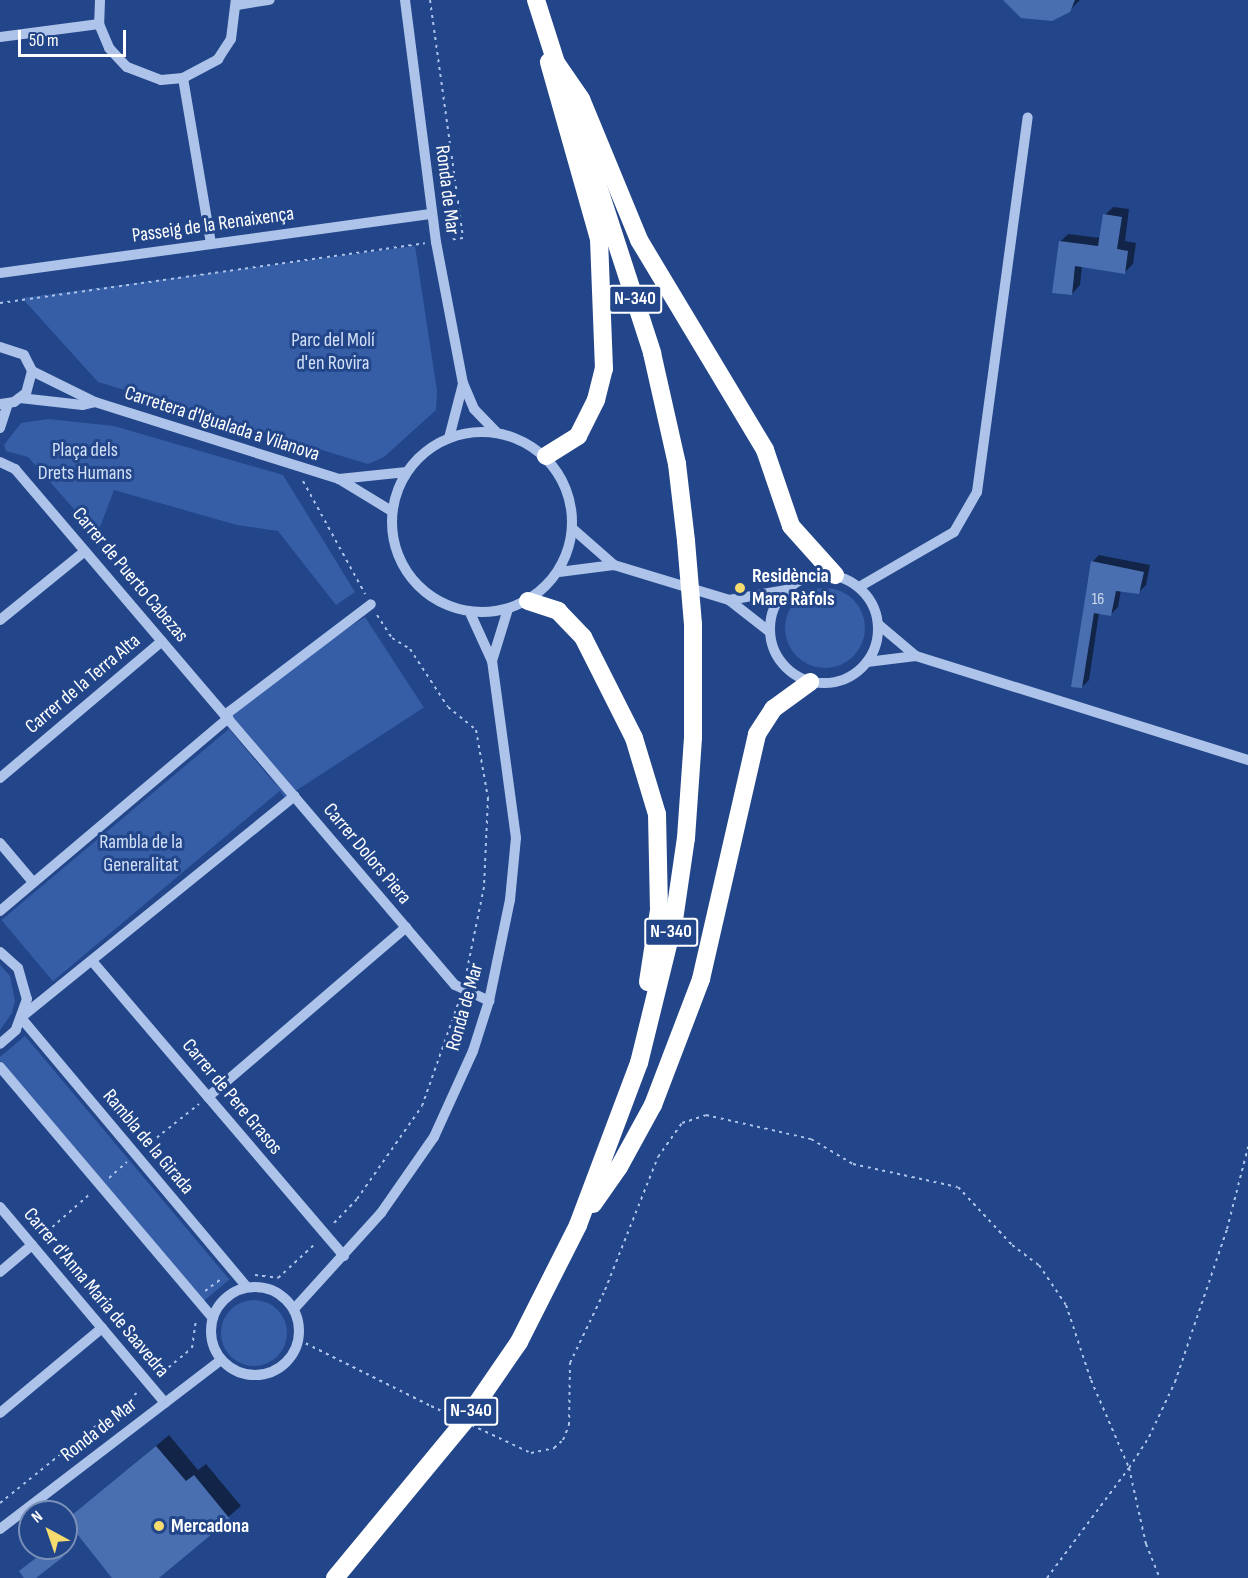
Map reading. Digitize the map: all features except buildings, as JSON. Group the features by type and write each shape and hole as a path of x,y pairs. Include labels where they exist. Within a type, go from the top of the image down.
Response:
{"highway":[{"name":"N-340","path":"335,1578 464,1422 513,1351 578,1225 639,1063 674,921 686,838 693,737 693,625 686,541 676,464 652,353 536,0"},
{"path":"546,30 550,69 599,239 604,358 596,400 578,436 546,456"},
{"path":"557,64 581,99 639,240 765,450 791,526 835,575"},
{"path":"528,601 558,611 584,637 625,716 657,814 659,910 643,1013 590,1169 578,1225"},
{"path":"578,1225 619,1167 653,1104 701,979 757,734 773,709 810,682"}],"street":[{"path":"100,0 99,24 109,48 127,67 161,80 183,78 218,59 231,39 236,3 270,0"},
{"name":"Ronda de Mar","path":"405,0 432,214 463,383 474,410 496,432"},
{"path":"0,37 99,24"},
{"path":"183,78 211,243"},
{"path":"859,587 948,537 963,520 977,492 1028,117"},
{"name":"Passeig de la Renaixença","path":"0,273 432,214"},
{"name":"Carretera d'Igualada a Vilanova","path":"0,347 24,355 32,371 95,402 339,479 390,510"},
{"path":"0,428 4,404 20,398 30,386 32,371"},
{"name":"Ronda de Mar","path":"449,438 463,383"},
{"name":"Carretera d'Igualada a Vilanova","path":"20,398 83,405 95,402"},
{"path":"496,432 523,441 546,456 565,483 573,514 573,529 559,572 528,601 508,609 471,615 423,591 402,564 390,510 407,472 425,452 449,438 496,432"},
{"name":"Carrer de Puerto Cabezas","path":"0,462 15,469 226,716"},
{"name":"Carretera d'Igualada a Vilanova","path":"339,479 407,472"},
{"path":"573,529 614,565"},
{"path":"0,620 85,551"},
{"path":"559,572 614,565 729,600 770,632"},
{"path":"729,600 786,590 807,577 835,575 859,587 870,598 879,624 875,645 867,662 843,680 810,682 780,661 770,632 776,604 786,590"},
{"path":"0,911 226,716 371,604"},
{"name":"Ronda de Mar","path":"492,661 508,609"},
{"name":"Ronda de Mar","path":"294,1309 344,1256 434,1137 472,1051 489,1001 510,900 516,838 492,661 471,615"},
{"path":"879,624 916,656 1248,760"},
{"name":"Carrer de la Terra Alta","path":"0,778 162,641"},
{"path":"867,662 916,656"},
{"name":"Carrer Dolors Piera","path":"226,716 406,927 463,989 489,1001"},
{"path":"0,1044 23,1017 294,796"},
{"path":"0,843 33,882"},
{"path":"208,1097 406,927"},
{"path":"0,952 18,968 25,983 23,1017"},
{"name":"Carrer de Pere Grasos","path":"92,961 344,1256"},
{"name":"Rambla de la Girada","path":"23,1017 135,1155 247,1287"},
{"path":"0,1066 99,1186 213,1318"},
{"name":"Carrer d'Anna Maria de Saavedra","path":"0,1207 165,1403"},
{"path":"0,1272 32,1245"},
{"path":"247,1287 274,1291 294,1309 299,1340 285,1365 259,1376 231,1370 221,1360 211,1340 213,1318 225,1298 247,1287"},
{"path":"0,1413 102,1328"},
{"name":"Ronda de Mar","path":"0,1529 221,1360"}],"path":[{"path":"430,0 464,238"},
{"path":"0,303 411,245"},
{"path":"252,1275 278,1278 325,1233 357,1199 422,1106 451,1033 463,989 484,887 488,798 476,730 448,707 410,649 392,638 295,465"},
{"path":"32,1245 135,1155 208,1097"},
{"path":"299,1340 531,1453 554,1448 563,1440 569,1425 570,1363 605,1290 658,1157 682,1123 706,1115 811,1139 853,1164 945,1182 967,1194 999,1232 1039,1265 1057,1286 1129,1468 1146,1544 1160,1578"},
{"path":"1047,1578 1129,1468 1149,1437 1175,1382 1227,1229 1248,1147"},
{"path":"198,1297 230,1271"},
{"path":"0,1503 192,1348 196,1337 193,1311"}],"green space":[{"name":"Parc del Molí d'en Rovira","path":"415,246 437,391 436,410 384,457 368,464 98,382 22,298"},
{"name":"Plaça dels Drets Humans","path":"48,419 114,426 283,475 355,592 336,605 278,531 237,525 114,490 97,535 28,457 6,451 4,445 21,423"},
{"path":"817,588 833,588 847,594 859,606 865,620 865,636 859,650 847,662 833,668 817,668 803,662 791,650 785,636 785,620 791,606 803,594"},
{"path":"365,617 424,708 285,798 226,707"},
{"name":"Rambla de la Generalitat","path":"229,729 280,790 53,981 1,920"},
{"path":"0,965 10,976 15,1001 12,1013 0,1030"},
{"path":"25,1036 229,1280 203,1302 0,1061 0,1057"},
{"path":"254,1300 267,1303 277,1310 284,1320 287,1333 284,1346 277,1356 267,1363 254,1366 241,1363 231,1356 224,1346 221,1333 224,1320 231,1310 241,1303"}],"place":[{"name":"Residència Mare Ràfols","path":"740,588"},
{"name":"Mercadona","path":"159,1526"}]}
